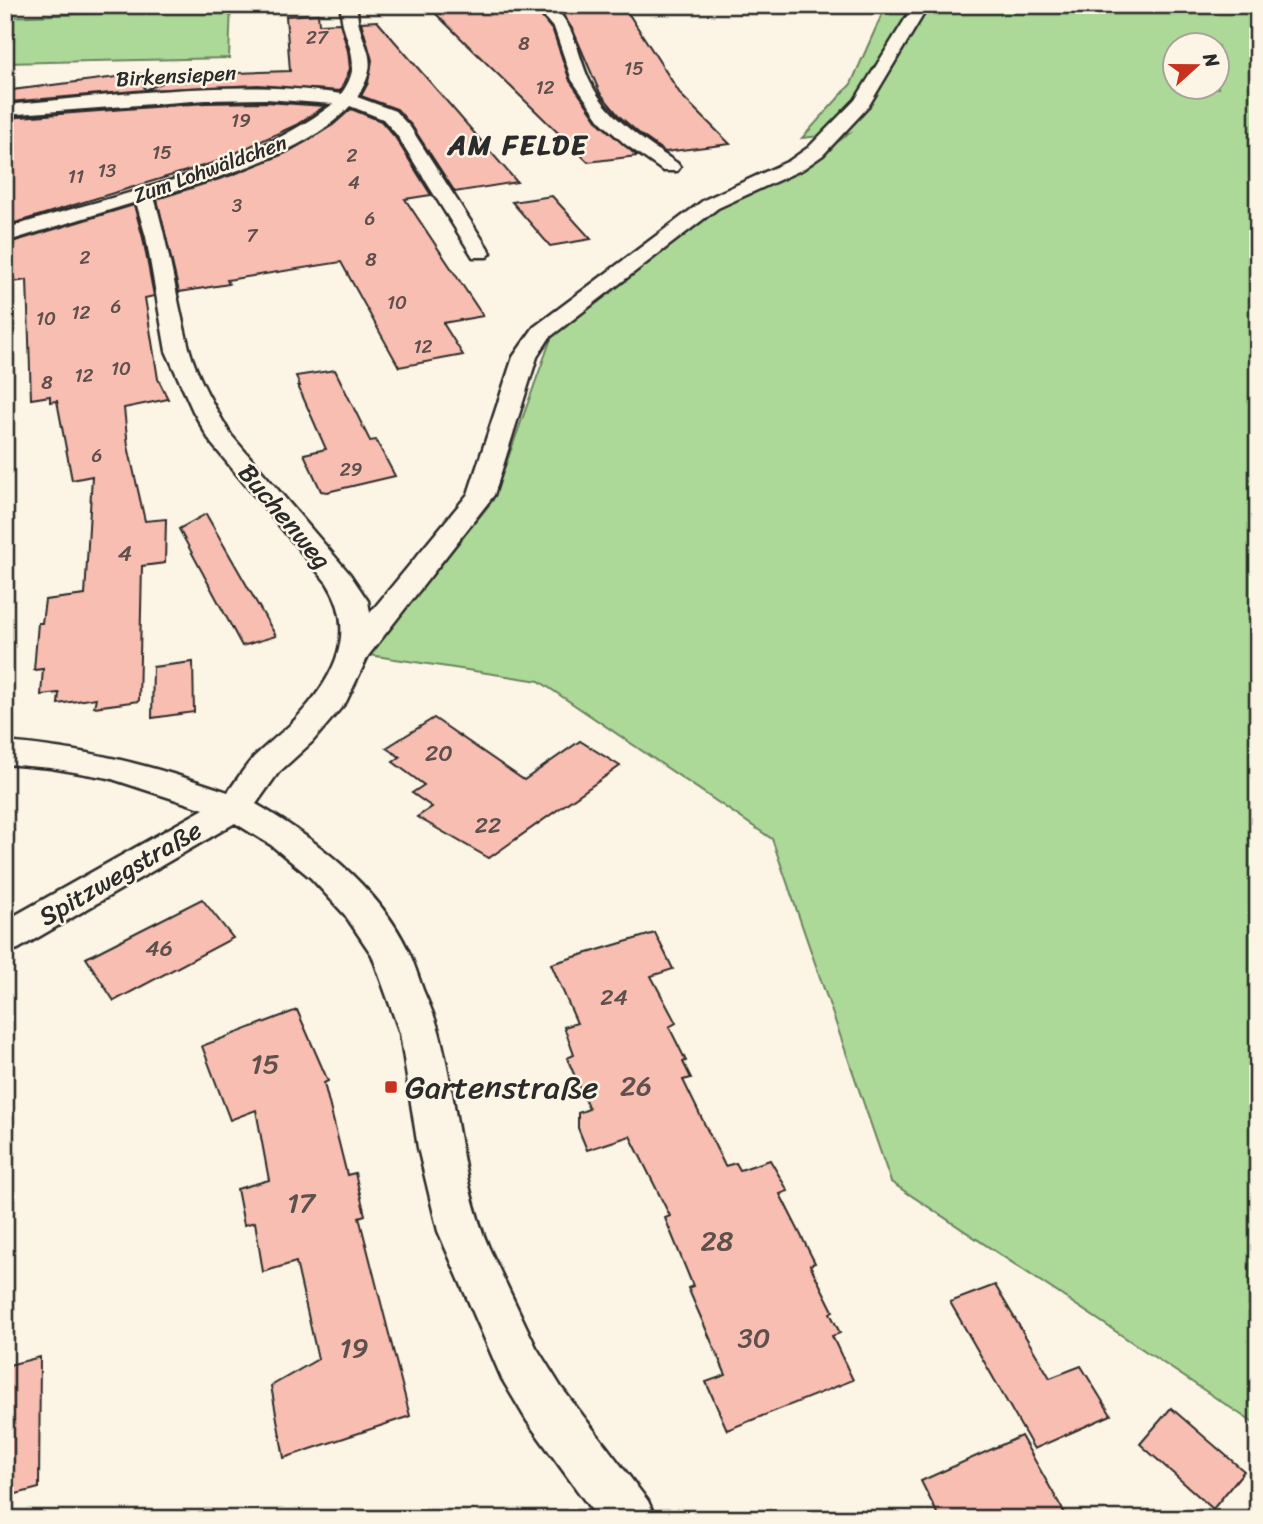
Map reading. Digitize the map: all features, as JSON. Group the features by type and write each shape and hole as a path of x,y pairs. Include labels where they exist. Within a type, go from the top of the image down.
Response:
{"street":[{"name":"Zum Lohwäldchen","path":"5,236 144,195 267,151 315,126 349,99 357,85 364,62 350,21 349,5"},
{"path":"541,5 564,27 582,82 603,113 636,145 670,167"},
{"path":"354,653 481,495 524,357 542,332 710,204 796,165 816,151 862,103 922,5"},
{"name":"Birkensiepen","path":"5,110 212,95 349,99 385,112 410,137 480,253"},
{"name":"Buchenweg","path":"144,195 156,237 178,351 191,382 220,438 339,579 353,601 357,621 354,653 335,695 300,734 266,765 235,807"},
{"path":"5,753 51,757 109,767 143,775 235,807 283,836 324,869 365,914 389,950 420,1033 439,1149 460,1231 519,1363 544,1404 630,1519"},
{"name":"Spitzwegstraße","path":"5,939 235,807"}],"green space":[{"path":"113,5 231,5 229,58 5,63 5,17 106,13"},
{"path":"886,5 1258,5 1258,1426 891,1182 772,839 539,681 369,655 493,500 553,333 718,206 804,166 850,133 802,138 851,84"}],"building":[{"path":"467,5 532,5 553,31 570,81 600,124 637,156 588,162 432,10 468,8"},
{"path":"555,5 623,5 681,95 730,144 665,152 641,135 619,116 600,93 573,30"},
{"path":"318,14 319,24 340,23 348,51 350,69 340,91 258,85 145,90 181,75 290,71 286,16"},
{"path":"377,21 517,182 455,192 412,126 397,109 361,96 368,83 372,60 361,22"},
{"path":"141,74 145,90 9,102 12,90"},
{"path":"266,102 325,106 296,125 216,162 8,225 5,206 6,118 206,103"},
{"path":"351,109 381,121 395,137 431,195 405,199 483,316 443,323 463,355 399,367 341,262 227,280 229,284 179,292 157,199 232,175 286,153 333,125"},
{"path":"552,196 591,239 550,246 512,202"},
{"path":"134,205 154,296 145,298 158,379 168,399 124,408 128,446 145,521 166,519 165,563 142,566 139,701 94,707 96,698 58,704 59,693 41,695 43,669 34,670 38,623 42,623 45,600 85,595 92,476 72,480 57,401 50,402 50,396 31,399 27,280 12,282 9,243"},
{"path":"335,370 370,441 376,440 395,476 327,492 321,491 304,454 326,449 296,376"},
{"path":"206,514 276,636 242,646 179,529"},
{"path":"193,662 194,712 152,718 153,667"},
{"path":"434,718 524,780 580,741 620,766 489,858 417,817 432,807 412,793 424,785 393,762 400,757 386,748"},
{"path":"202,899 233,938 114,1001 86,958"},
{"path":"655,933 673,969 651,976 676,1023 669,1027 686,1061 683,1062 691,1078 683,1080 725,1166 736,1163 740,1170 770,1160 788,1191 780,1194 815,1263 810,1265 833,1311 830,1313 840,1333 832,1336 853,1380 727,1430 706,1382 726,1375 688,1288 693,1286 665,1218 670,1216 630,1136 587,1150 578,1128 578,1113 589,1109 567,1058 574,1055 564,1027 577,1023 551,964"},
{"path":"297,1010 328,1081 324,1083 347,1175 355,1173 365,1215 359,1217 410,1416 284,1458 271,1386 318,1359 296,1262 263,1272 255,1222 244,1225 237,1189 269,1180 256,1110 230,1120 202,1046"},
{"path":"995,1285 1050,1378 1081,1366 1111,1415 1034,1449 950,1302"},
{"path":"40,1357 39,1488 5,1497 5,1366"},
{"path":"1171,1408 1244,1471 1213,1509 1140,1444"},
{"path":"1021,1436 1068,1519 940,1519 921,1481"}],"place":[{"name":"Gartenstraße","path":"391,1087"}],"district":[{"name":"AM FELDE","path":"518,144"}]}
